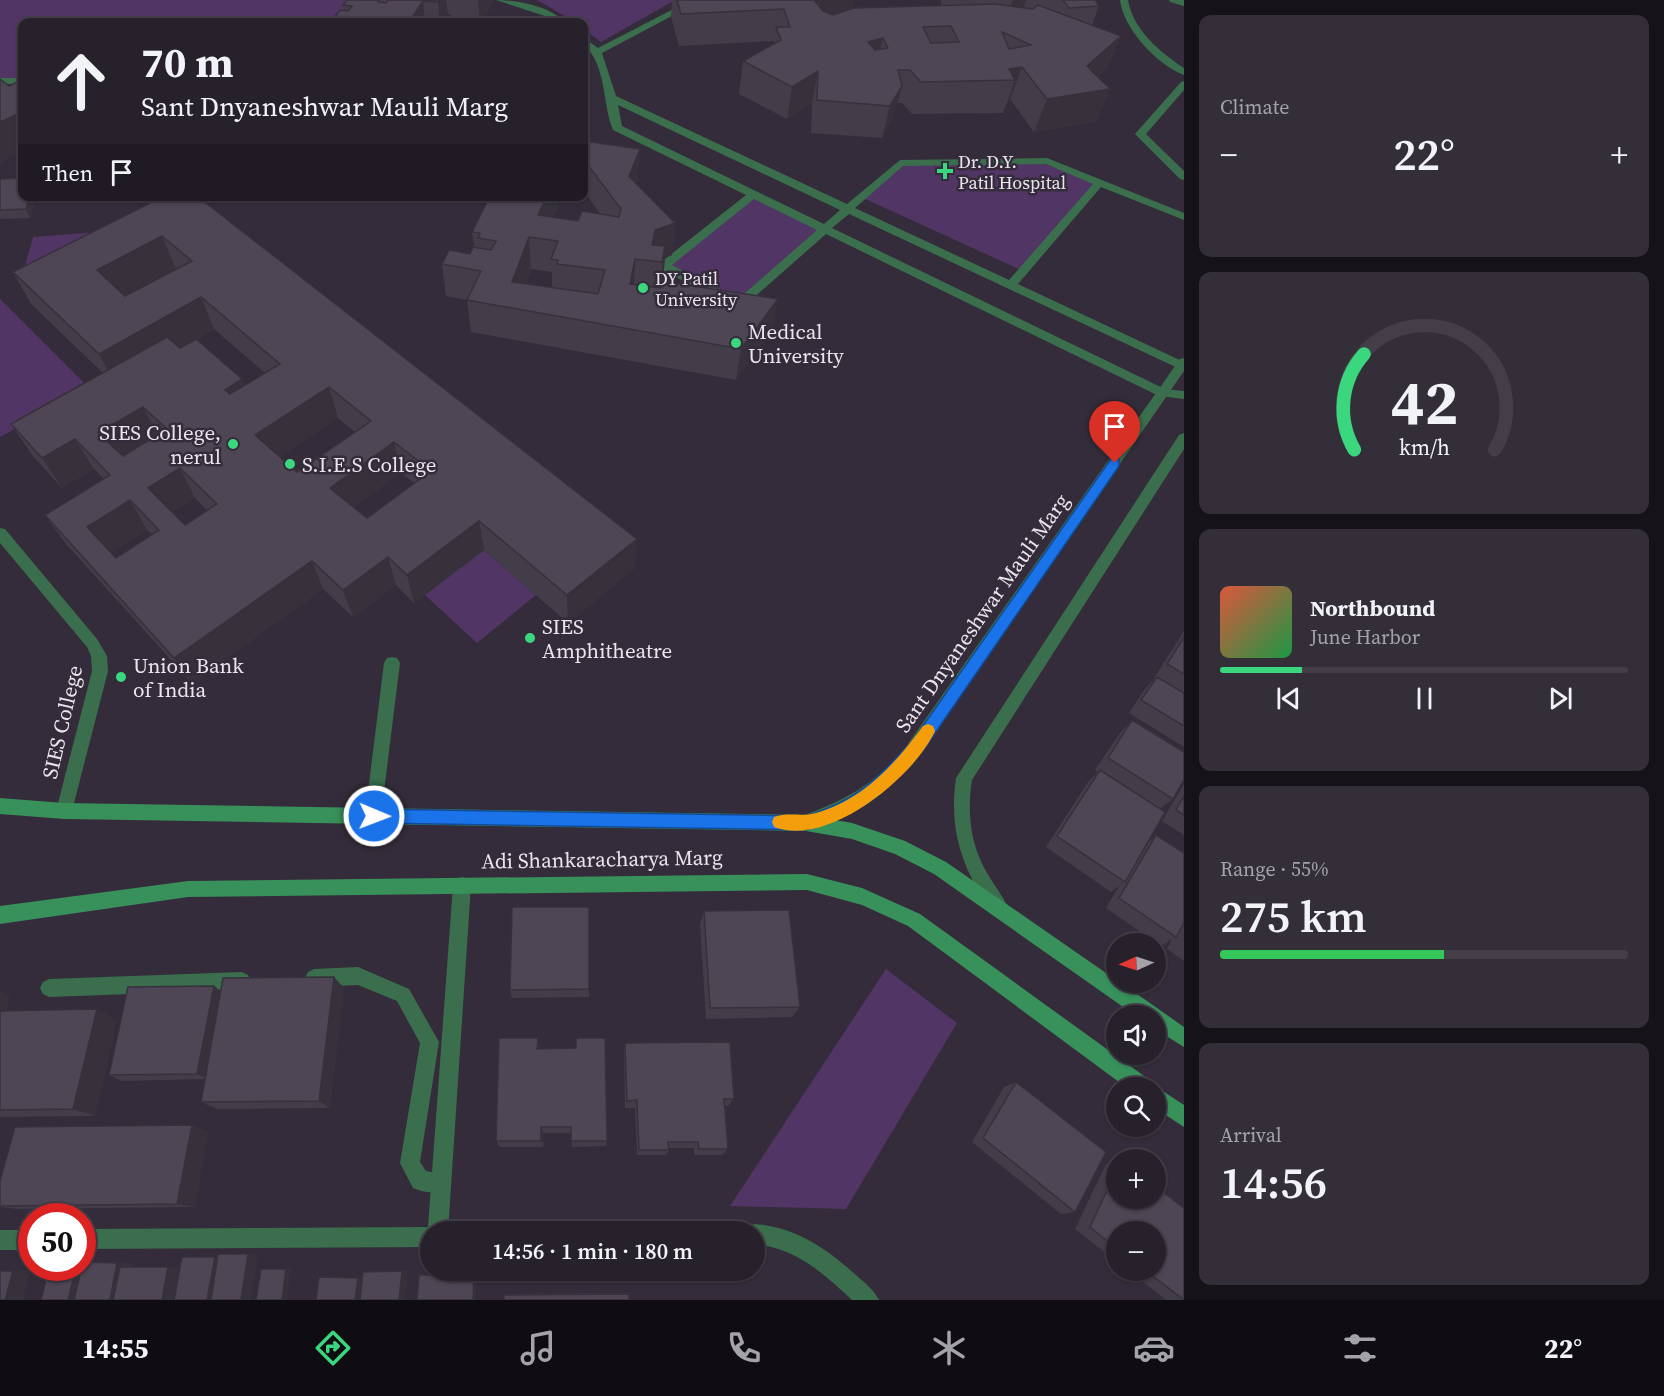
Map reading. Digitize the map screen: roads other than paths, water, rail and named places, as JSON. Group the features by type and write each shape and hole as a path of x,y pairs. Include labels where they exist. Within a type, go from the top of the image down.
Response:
{"main road":[{"name":"Adi Shankaracharya Marg","path":"0,806 64,811 806,823 852,831 899,847 940,868 1137,1005"},
{"name":"Adi Shankaracharya Marg","path":"0,915 188,889 807,882 844,889 882,903 914,920 1129,1077"},
{"name":"Adi Shankaracharya Marg","path":"1166,1025 1184,1038"},
{"path":"1166,1104 1184,1117"}],"street":[{"path":"500,0 554,18"},
{"path":"597,52 698,0"},
{"path":"1124,0 1131,21 1142,37 1164,58 1184,72"},
{"path":"1173,0 1184,3"},
{"path":"588,44 597,52 612,98 617,128 1163,393 1184,395"},
{"path":"0,81 18,81"},
{"path":"1184,84 1140,134 1184,177"},
{"path":"612,98 1183,366"},
{"path":"753,194 664,266 738,304 900,163 1047,162 1184,218"},
{"path":"1011,285 1099,183"},
{"name":"Sant Dnyaneshwar Mauli Marg","path":"806,823 853,806 906,760 1183,366"},
{"path":"998,907 970,862 963,836 959,813 964,778 1184,438"},
{"name":"SIES College","path":"0,532 83,631 99,656 100,671 64,811"},
{"path":"374,816 392,663"},
{"path":"439,1221 462,885"},
{"path":"298,978 358,976 404,995 430,1042 410,1163 420,1181 441,1182"},
{"path":"49,988 263,980"},
{"path":"765,1236 789,1240 813,1252 860,1297"},
{"path":"96,1239 420,1237"},
{"path":"0,1240 18,1240"}],"place":[{"name":"Dr. D.Y. Patil Hospital","path":"945,171"},
{"name":"DY Patil University","path":"643,288"},
{"name":"Medical University","path":"736,343"},
{"name":"SIES College, nerul","path":"233,444"},
{"name":"S.I.E.S College","path":"290,464"},
{"name":"SIES Amphitheatre","path":"530,638"},
{"name":"Union Bank of India","path":"121,677"}]}
